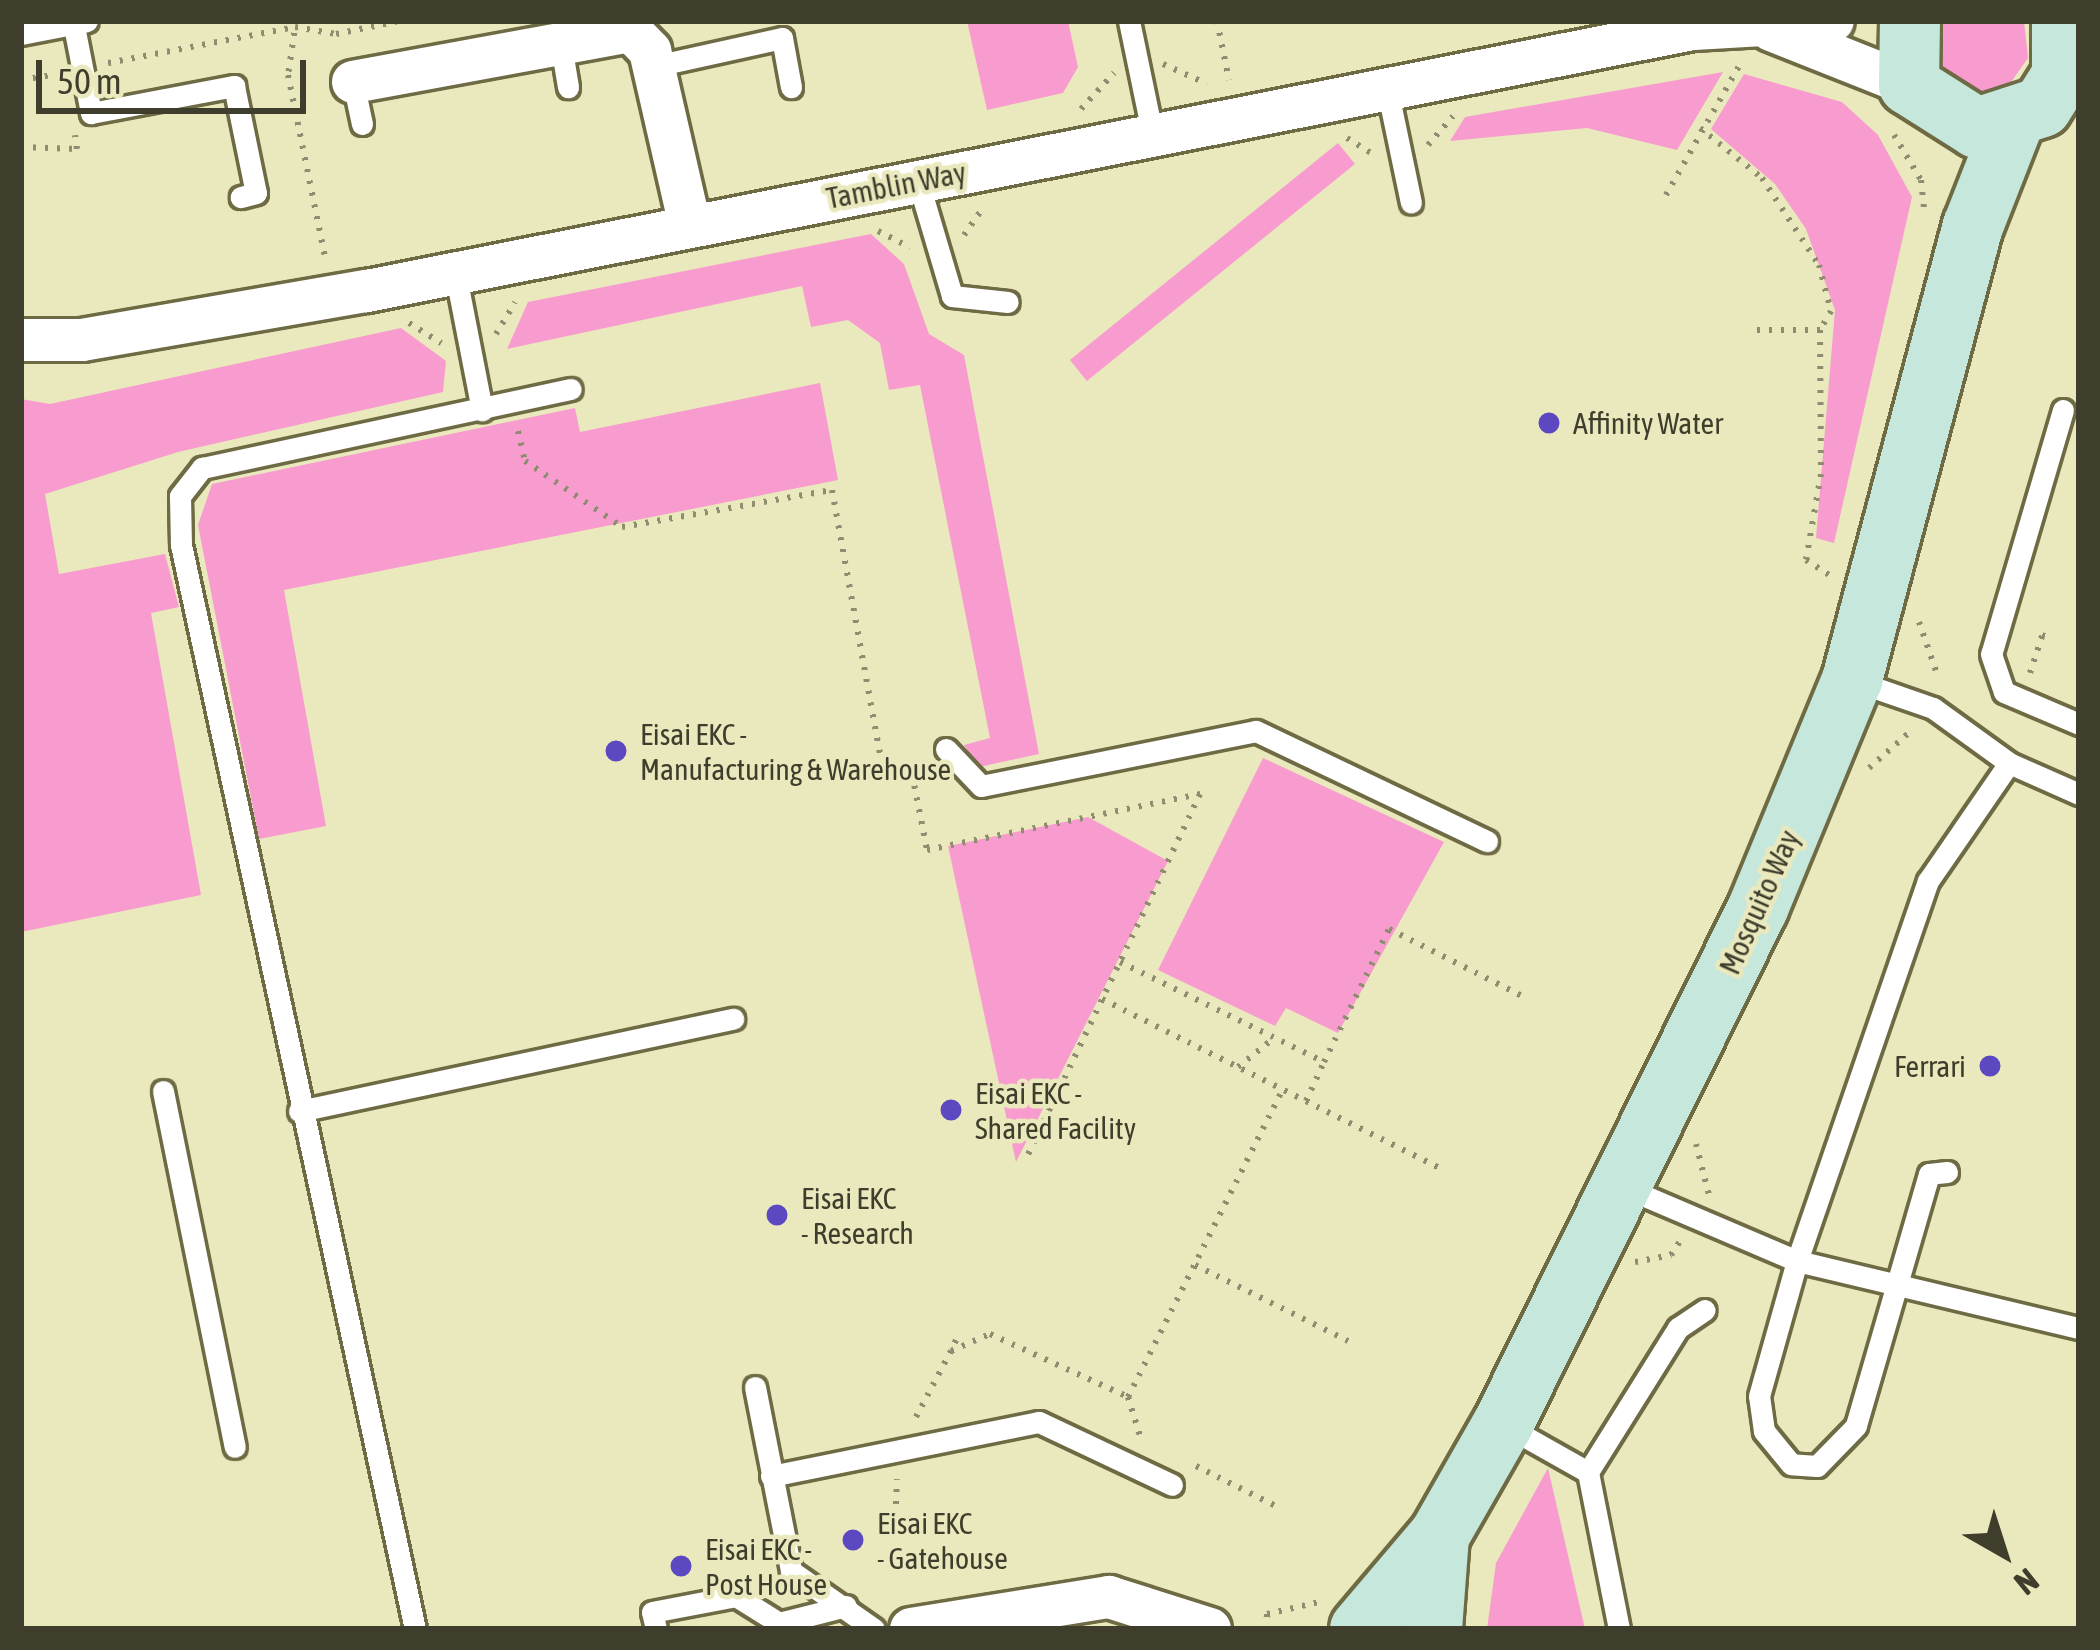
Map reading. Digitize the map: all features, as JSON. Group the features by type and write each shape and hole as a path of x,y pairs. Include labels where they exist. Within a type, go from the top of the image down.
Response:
{"street":[{"name":"Tamblin Way","path":"1765,49 1833,21"},
{"path":"1910,21 1911,107 1949,225"},
{"name":"Mosquito Way","path":"1346,1610 1439,1536 1626,1188 1852,680 1949,225 2062,75 2062,21"},
{"name":"Tamblin Way","path":"21,340 104,337 1693,29 1765,49 1911,107"},
{"path":"353,82 508,34 560,38 631,31 655,66 690,225"},
{"path":"1911,107 1977,128 2044,103"},
{"name":"Mosquito Way","path":"1432,1629 1439,1536"},
{"path":"911,1629 1109,1597 1174,1623 1210,1629"}],"lane":[{"path":"1129,21 1152,132"},
{"path":"32,32 78,22 91,113 234,86 256,194 242,197"},
{"path":"560,38 568,87"},
{"path":"655,66 782,38 791,87"},
{"path":"353,82 362,124"},
{"path":"1387,88 1411,203"},
{"path":"918,181 952,296 1008,302"},
{"path":"455,270 482,410"},
{"path":"415,1629 299,1112 180,496 202,468 571,389"},
{"path":"2063,410 1991,654 2004,692 2079,724"},
{"path":"1852,680 1933,708 2009,764 2077,788"},
{"path":"946,748 981,786 1256,731 1487,841"},
{"path":"1947,1172 1929,1174 1847,1455 1816,1466 1791,1464 1759,1413 1797,1261 1928,881 2009,764"},
{"path":"299,1112 734,1019"},
{"path":"163,1091 235,1447"},
{"path":"1626,1188 1705,1231 1797,1261 1901,1279 2079,1328"},
{"path":"1619,1629 1588,1472 1678,1328 1705,1310"},
{"path":"755,1387 791,1571 874,1629"},
{"path":"771,1476 1039,1422 1172,1485"},
{"path":"1503,1424 1588,1472"},
{"path":"1816,1466 1832,1484"},
{"path":"656,1629 652,1612 736,1596 779,1623"},
{"path":"752,1629 846,1606"}],"path":[{"path":"83,68 295,24 336,34 399,21"},
{"path":"1217,21 1230,84"},
{"path":"295,24 288,75 326,261"},
{"path":"32,32 52,75"},
{"path":"1666,195 1739,66 1765,49"},
{"path":"1721,65 1739,66"},
{"path":"21,80 62,72 66,92"},
{"path":"1911,107 1921,180 1949,225"},
{"path":"1423,146 1461,110"},
{"path":"21,147 77,149 70,111"},
{"path":"1700,128 1795,219 1831,311 1820,330 1821,474 1806,560 1835,579"},
{"path":"872,228 907,247"},
{"path":"1757,330 1820,330"},
{"path":"512,404 525,461 622,527 832,490 885,781 912,774 926,850 1200,794 1026,1159"},
{"path":"1829,600 1842,556"},
{"path":"1306,1101 1390,929 1522,996"},
{"path":"1120,962 1324,1062"},
{"path":"1102,999 1439,1168"},
{"path":"1238,1067 1274,1038"},
{"path":"956,1340 951,1352 990,1334 1128,1397 1283,1089"},
{"path":"1195,1264 1354,1344"},
{"path":"1265,1629 1267,1614 1346,1610"}],"shaded area":[{"path":"967,21 1068,21 1078,67 1063,93 987,110"},
{"path":"1936,21 2024,21 2028,58 2009,85 1978,94 1937,69"},
{"path":"1723,72 1677,150 1587,128 1450,141 1465,117"},
{"path":"1744,74 1842,102 1878,135 1912,197 1834,543 1816,538 1835,310 1806,229 1775,184 1711,129"},
{"path":"1338,143 1355,164 1087,381 1070,360"},
{"path":"871,234 904,264 929,334 964,355 1039,754 979,767 964,745 990,738 920,385 889,390 880,343 848,320 811,327 802,286 507,349 528,302"},
{"path":"401,328 446,361 443,392 178,452 45,494 59,574 165,554 179,607 151,613 201,895 21,932 21,399 50,404"},
{"path":"820,383 838,480 284,590 326,826 259,839 198,525 212,484 575,408 580,432"},
{"path":"1263,758 1444,842 1338,1033 1286,1008 1275,1026 1158,970"},
{"path":"1088,817 1168,861 1016,1162 948,846"},
{"path":"1548,1468 1585,1629 1487,1629 1496,1563"}],"place":[{"name":"Affinity Water","path":"1549,423"},
{"name":"Eisai EKC - Manufacturing & Warehouse","path":"616,751"},
{"name":"Ferrari","path":"1990,1066"},
{"name":"Eisai EKC - Shared Facility","path":"951,1110"},
{"name":"Eisai EKC - Research","path":"777,1215"},
{"name":"Eisai EKC - Gatehouse","path":"853,1540"},
{"name":"Eisai EKC - Post House","path":"681,1566"}]}
